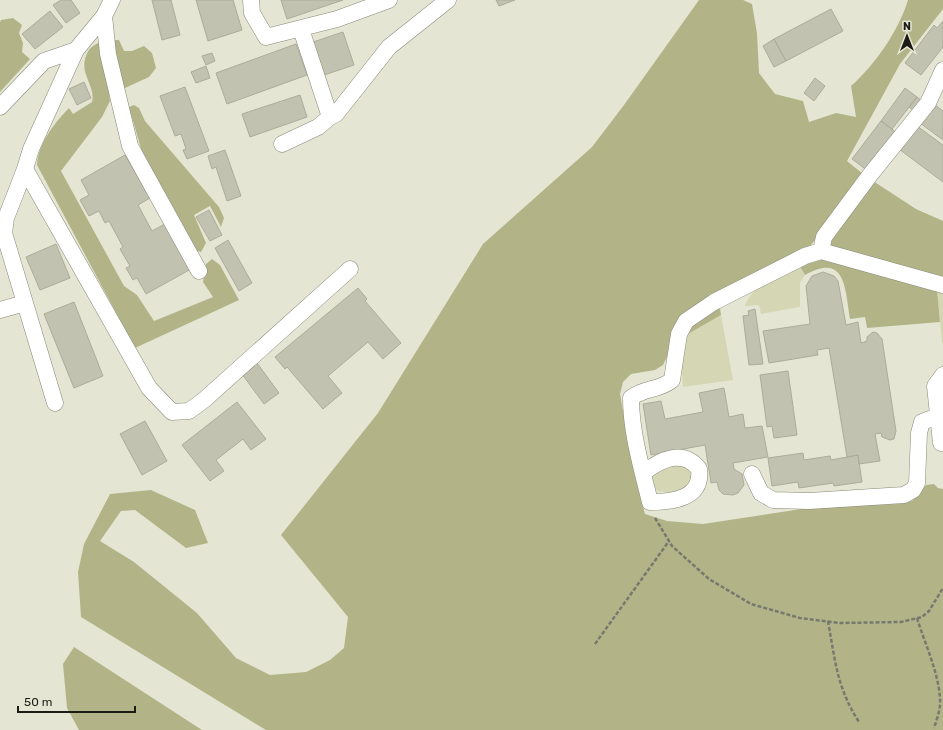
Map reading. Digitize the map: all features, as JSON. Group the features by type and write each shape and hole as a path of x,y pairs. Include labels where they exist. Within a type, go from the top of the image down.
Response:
{"street":[{"path":"55,403 4,233 6,218 31,149 76,50 104,16 112,0"},
{"path":"251,0 252,13 266,37 301,29 389,0"},
{"path":"282,144 318,127 336,114 389,47 448,0"},
{"path":"104,16 108,54 130,146 199,271"},
{"path":"301,29 330,118"},
{"path":"0,107 44,62 76,50"},
{"path":"821,251 824,237 870,175 928,103 943,70"},
{"path":"25,169 149,388 172,412 189,411 204,400 350,269"},
{"path":"643,473 655,464 671,457 682,458 690,460 700,469 698,486 685,497 669,502 650,502 643,473 631,410 631,398 640,391 664,387 672,380 679,334 686,321 714,302 805,256 821,251 943,285"},
{"path":"0,310 25,303"},
{"path":"941,443 935,386 943,375"},
{"path":"752,474 761,493 774,500 809,501 904,495 914,490 917,483 919,433 922,422 938,416"}],"path":[{"path":"650,502 658,524 672,546 709,579 751,604 800,618 828,621 878,623 901,622 922,617 929,611 943,588"},
{"path":"595,644 669,541"},
{"path":"916,618 932,665 940,698 939,711 934,728"},
{"path":"828,621 837,674 847,703 859,722"}],"green space":[{"path":"699,0 743,0 752,4 757,33 759,73 775,94 803,101 809,122 836,113 856,117 851,86 869,68 885,46 899,23 908,0 943,0 943,9 900,64 847,161 863,174 821,233 805,252 708,300 668,355 663,365 655,370 631,374 623,382 620,394 634,472 645,514 667,521 703,524 821,506 900,504 912,501 926,485 934,484 938,488 943,489 943,730 266,730 81,617 78,572 84,544 110,494 151,490 195,510 208,543 186,548 135,510 121,511 100,541 134,562 197,613 236,658 270,675 306,672 330,660 344,648 348,617 281,535 378,413 483,244 592,147"},
{"path":"13,18 22,25 19,33 23,43 22,52 30,59 0,92 0,22 1,20"},
{"path":"112,40 119,40 124,51 132,51 144,46 152,53 156,68 149,77 125,88 121,87"},
{"path":"101,42 110,101 102,117 61,171 124,286 137,295 154,321 213,297 203,282 206,264 212,259 220,265 239,300 135,348 37,165 40,149 44,141 53,127 69,108 73,114 92,102 92,91 86,74 84,62 88,51"},
{"path":"134,105 139,108 145,121 219,207 224,218 221,227 210,206 194,215 206,243 201,252 193,250 142,152 129,107"},
{"path":"873,181 916,209 943,221 943,278 833,248 830,243"},
{"path":"819,258 937,289 940,322 867,328 865,317 850,319 847,296 841,277 836,271 829,268 818,269 805,275 799,265"},
{"path":"799,265 805,275 800,283 800,307 761,314 759,305 745,306 749,298 760,286"},
{"path":"937,289 943,290 943,345 942,342"},
{"path":"720,308 721,315 681,338 688,326"},
{"path":"721,315 733,380 683,387 680,350 681,338"},
{"path":"678,460 694,469 691,487 669,492 657,490 653,486 651,480 652,470"},
{"path":"74,647 202,730 79,730 67,708 63,664"}],"building":[{"path":"61,0 71,0 80,13 66,23 53,5"},
{"path":"152,0 171,0 180,35 162,40"},
{"path":"196,0 233,0 242,30 208,41"},
{"path":"281,0 343,0 287,19"},
{"path":"496,0 515,0 499,6"},
{"path":"831,9 843,31 786,61 774,39"},
{"path":"50,11 63,27 35,49 22,34"},
{"path":"943,21 943,47 921,75 905,63 934,25 937,28"},
{"path":"343,32 354,65 324,75 313,42"},
{"path":"774,39 786,61 774,67 763,46"},
{"path":"296,44 307,75 227,104 216,73"},
{"path":"212,53 215,61 206,65 202,56"},
{"path":"206,66 210,78 196,83 191,72"},
{"path":"815,78 825,86 814,101 804,93"},
{"path":"84,82 91,98 77,105 69,89"},
{"path":"185,87 209,151 187,159 183,150 186,149 181,134 175,136 160,96"},
{"path":"905,88 917,97 892,129 881,121"},
{"path":"300,95 307,117 250,137 242,114"},
{"path":"917,97 925,103 917,113 909,107"},
{"path":"934,104 943,111 943,140 920,123"},
{"path":"881,121 897,133 868,171 852,159"},
{"path":"917,126 943,145 943,182 899,149"},
{"path":"225,150 241,196 227,201 216,167 212,169 208,156"},
{"path":"125,155 150,198 138,205 152,231 165,224 191,269 146,294 137,278 133,280 126,268 130,266 120,249 123,247 109,221 105,223 99,211 89,216 80,200 89,195 81,180"},
{"path":"209,210 222,235 210,241 196,217"},
{"path":"228,240 252,283 239,291 215,248"},
{"path":"56,244 70,278 40,290 26,257"},
{"path":"823,272 834,276 838,281 846,325 858,322 861,343 867,341 867,337 873,332 877,333 882,339 896,431 894,439 890,440 882,437 881,433 875,434 880,461 859,464 858,455 847,457 829,348 817,350 818,355 769,363 763,331 810,324 806,286 812,276"},
{"path":"358,288 367,299 365,301 401,343 383,359 368,342 328,376 342,393 323,409 287,367 285,369 275,357"},
{"path":"74,302 103,376 74,388 44,314"},
{"path":"755,309 763,364 749,365 743,316 749,315 748,311"},
{"path":"257,363 279,393 264,404 242,374"},
{"path":"788,371 797,435 774,438 772,426 767,427 760,375"},
{"path":"724,388 729,417 743,414 745,428 762,426 768,457 733,463 734,469 742,474 744,485 738,493 733,495 723,494 719,490 717,482 711,483 705,445 651,455 643,404 661,401 665,419 703,412 699,393"},
{"path":"237,402 266,439 251,450 243,439 216,460 224,471 210,481 182,445"},
{"path":"145,421 167,461 142,475 120,434"},
{"path":"803,453 804,460 830,456 831,460 858,455 862,482 834,486 833,483 799,488 798,482 772,486 768,458"}]}
